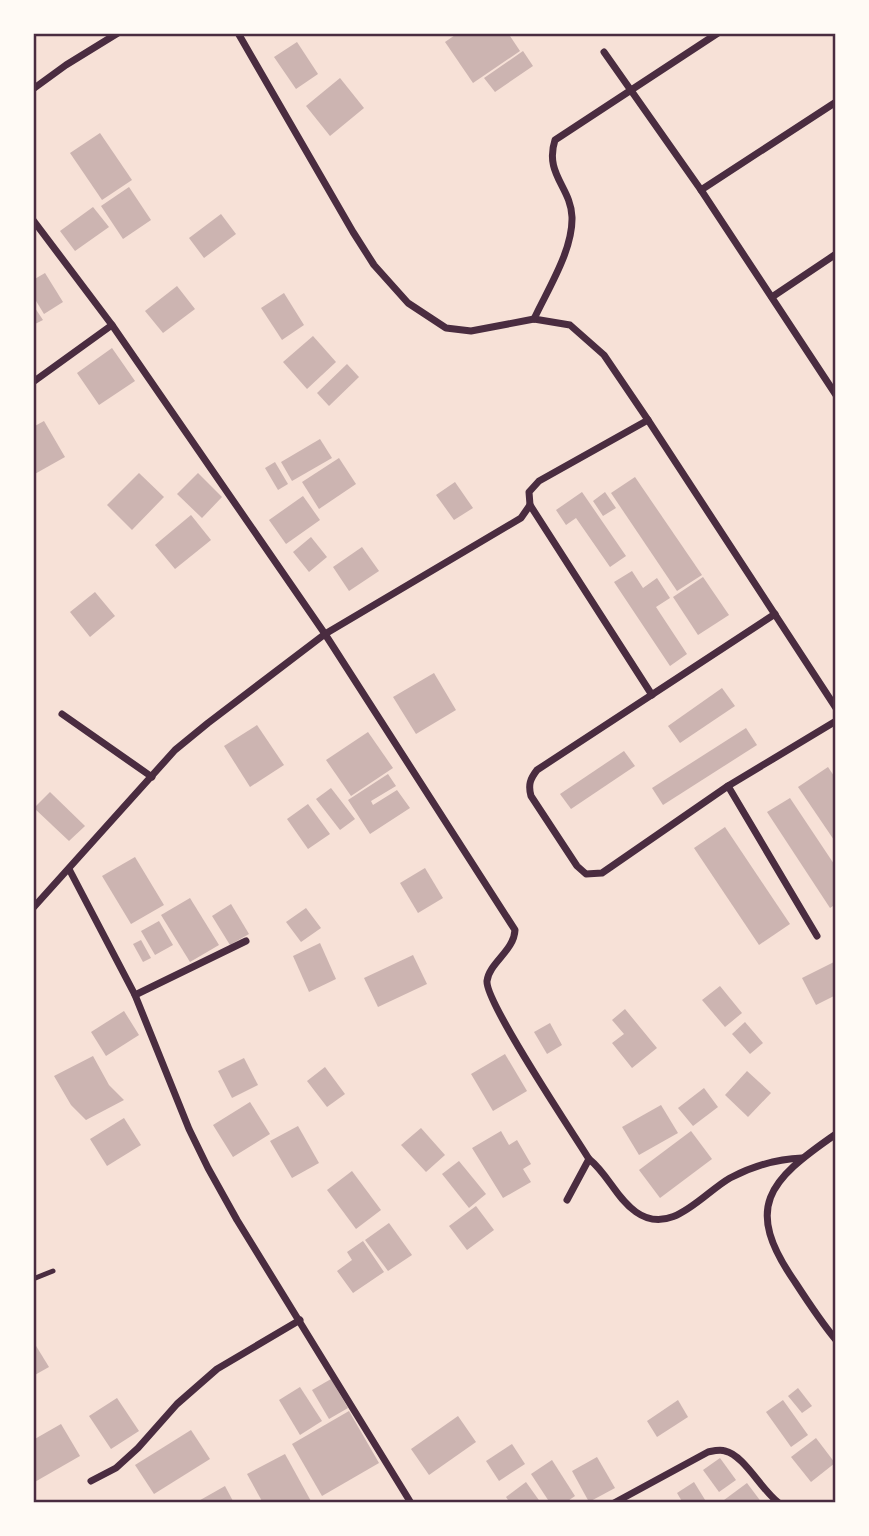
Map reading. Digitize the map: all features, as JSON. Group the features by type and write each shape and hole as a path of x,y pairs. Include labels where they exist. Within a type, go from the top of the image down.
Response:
{"street":[{"path":"33,89 118,33"},
{"path":"238,33 353,232 374,265 408,303 446,328 471,331 534,319 569,325 604,355 649,419 836,708"},
{"path":"534,319 571,238 571,206 553,167 551,154 555,141 718,33"},
{"path":"604,52 702,190 836,394"},
{"path":"702,190 836,102"},
{"path":"33,220 112,325 325,634 515,930 511,944 487,978 488,990 508,1028 589,1159 602,1170 636,1212 648,1218 666,1218 682,1214 727,1180 751,1168 779,1159 802,1158"},
{"path":"772,297 836,254"},
{"path":"33,382 112,325"},
{"path":"649,419 539,481 529,492 530,505 652,695"},
{"path":"33,908 175,750 208,723 325,634 521,518 530,505"},
{"path":"775,614 537,770 528,788 531,796 577,866 586,874 602,873 728,786 836,721"},
{"path":"62,714 152,777"},
{"path":"728,786 817,936"},
{"path":"69,869 135,995 208,1168 237,1220 411,1503"},
{"path":"135,995 246,941"},
{"path":"836,1134 802,1158 775,1190 765,1215 777,1257 836,1340"},
{"path":"567,1200 589,1159"},
{"path":"91,1481 123,1461 177,1404 217,1369 300,1320"},
{"path":"614,1503 708,1452 723,1450 742,1463 779,1503"}],"lane":[{"path":"33,1279 53,1271"}],"building":[{"path":"458,33 508,33 520,51 473,83 445,42"},
{"path":"297,42 318,74 296,89 274,57"},
{"path":"523,51 533,66 495,92 484,78"},
{"path":"340,78 364,108 330,136 306,106"},
{"path":"100,133 132,180 102,200 70,153"},
{"path":"129,187 151,220 123,239 101,206"},
{"path":"93,207 109,227 75,251 60,231"},
{"path":"221,214 236,234 204,258 189,238"},
{"path":"45,273 63,302 44,314 33,296 33,280"},
{"path":"177,286 195,309 163,333 145,311"},
{"path":"284,293 304,325 282,340 261,308"},
{"path":"33,305 43,320 33,325"},
{"path":"313,336 336,362 307,389 283,362"},
{"path":"112,348 135,381 99,405 77,373"},
{"path":"347,364 359,377 329,406 317,393"},
{"path":"44,421 65,457 33,475 33,427"},
{"path":"320,439 332,458 292,481 281,462"},
{"path":"339,458 356,484 319,509 302,482"},
{"path":"275,462 288,484 278,490 265,468"},
{"path":"139,473 164,497 132,530 107,505"},
{"path":"198,473 222,497 202,518 177,494"},
{"path":"635,477 702,575 677,591 611,493"},
{"path":"455,482 473,508 454,520 436,495"},
{"path":"582,492 626,556 610,567 576,518 566,525 556,510"},
{"path":"605,492 616,508 603,516 593,501"},
{"path":"303,496 320,520 286,544 269,520"},
{"path":"191,515 211,540 175,569 155,545"},
{"path":"311,537 327,557 309,572 293,552"},
{"path":"362,547 379,571 349,591 333,567"},
{"path":"632,571 643,588 657,578 670,598 656,607 687,654 670,666 614,582"},
{"path":"703,577 729,615 698,635 673,597"},
{"path":"95,592 115,616 90,637 70,612"},
{"path":"434,673 456,710 416,734 393,697"},
{"path":"722,688 735,706 680,743 668,726"},
{"path":"257,725 284,765 250,787 224,746"},
{"path":"746,728 757,745 663,805 652,788"},
{"path":"368,732 393,768 351,796 326,760"},
{"path":"624,751 635,766 571,809 560,794"},
{"path":"828,767 836,779 836,843 798,787"},
{"path":"388,774 396,786 371,801 373,805 397,790 410,808 370,834 348,800"},
{"path":"331,788 355,819 340,830 316,799"},
{"path":"50,792 85,826 69,841 34,808"},
{"path":"790,798 836,867 836,904 830,908 767,812"},
{"path":"308,804 330,834 308,849 287,819"},
{"path":"725,827 790,924 759,945 694,848"},
{"path":"135,857 164,905 131,924 102,876"},
{"path":"425,868 443,898 418,913 400,883"},
{"path":"190,898 219,945 190,962 161,915"},
{"path":"231,904 249,934 230,945 212,916"},
{"path":"306,908 321,928 301,942 286,922"},
{"path":"159,921 173,945 155,955 141,931"},
{"path":"141,940 151,958 143,962 133,944"},
{"path":"320,943 336,979 309,992 293,956"},
{"path":"413,955 427,984 378,1007 364,978"},
{"path":"836,961 836,995 816,1005 802,978"},
{"path":"720,986 742,1013 725,1027 702,1000"},
{"path":"625,1009 657,1048 632,1068 612,1043 624,1034 612,1020"},
{"path":"124,1011 139,1035 106,1056 91,1032"},
{"path":"745,1022 763,1043 750,1054 732,1034"},
{"path":"550,1023 562,1045 547,1054 534,1032"},
{"path":"505,1054 527,1091 493,1111 471,1074"},
{"path":"93,1056 109,1085 124,1100 86,1120 71,1105 54,1076"},
{"path":"244,1058 258,1085 232,1098 218,1071"},
{"path":"325,1067 345,1094 327,1107 307,1081"},
{"path":"747,1071 771,1093 748,1117 725,1095"},
{"path":"704,1088 718,1107 693,1126 678,1108"},
{"path":"250,1102 270,1134 233,1157 213,1125"},
{"path":"661,1105 678,1133 639,1155 622,1127"},
{"path":"124,1118 141,1145 107,1166 90,1139"},
{"path":"298,1126 319,1163 292,1178 270,1141"},
{"path":"421,1128 445,1155 426,1172 401,1145"},
{"path":"501,1131 509,1145 517,1140 531,1164 523,1169 531,1182 503,1198 472,1148"},
{"path":"691,1131 712,1159 660,1198 639,1170"},
{"path":"459,1161 486,1194 469,1208 442,1174"},
{"path":"352,1171 381,1210 356,1229 327,1190"},
{"path":"476,1206 494,1230 467,1250 449,1226"},
{"path":"389,1223 412,1255 388,1271 365,1240"},
{"path":"363,1241 384,1272 353,1293 337,1271 352,1260 347,1252"},
{"path":"33,1341 49,1367 33,1376"},
{"path":"331,1379 348,1408 329,1419 312,1390"},
{"path":"300,1387 322,1421 300,1435 279,1400"},
{"path":"798,1388 812,1406 802,1413 788,1396"},
{"path":"117,1398 139,1431 111,1449 89,1416"},
{"path":"678,1400 688,1417 657,1437 647,1421"},
{"path":"783,1400 808,1435 791,1447 766,1412"},
{"path":"349,1411 379,1463 322,1496 292,1444"},
{"path":"458,1416 476,1442 429,1475 411,1449"},
{"path":"61,1424 80,1456 33,1483 33,1440"},
{"path":"191,1430 210,1459 154,1494 135,1465"},
{"path":"816,1438 835,1463 811,1482 791,1457"},
{"path":"512,1444 525,1464 499,1481 486,1461"},
{"path":"285,1454 312,1503 263,1503 247,1474"},
{"path":"597,1457 615,1488 589,1502 572,1471"},
{"path":"720,1458 736,1480 719,1492 703,1470"},
{"path":"552,1460 575,1496 565,1503 550,1503 531,1474"},
{"path":"526,1482 541,1503 510,1503 506,1497"},
{"path":"694,1482 707,1503 683,1503 677,1493"},
{"path":"747,1483 762,1503 720,1503"},
{"path":"225,1486 234,1503 195,1503"}]}
